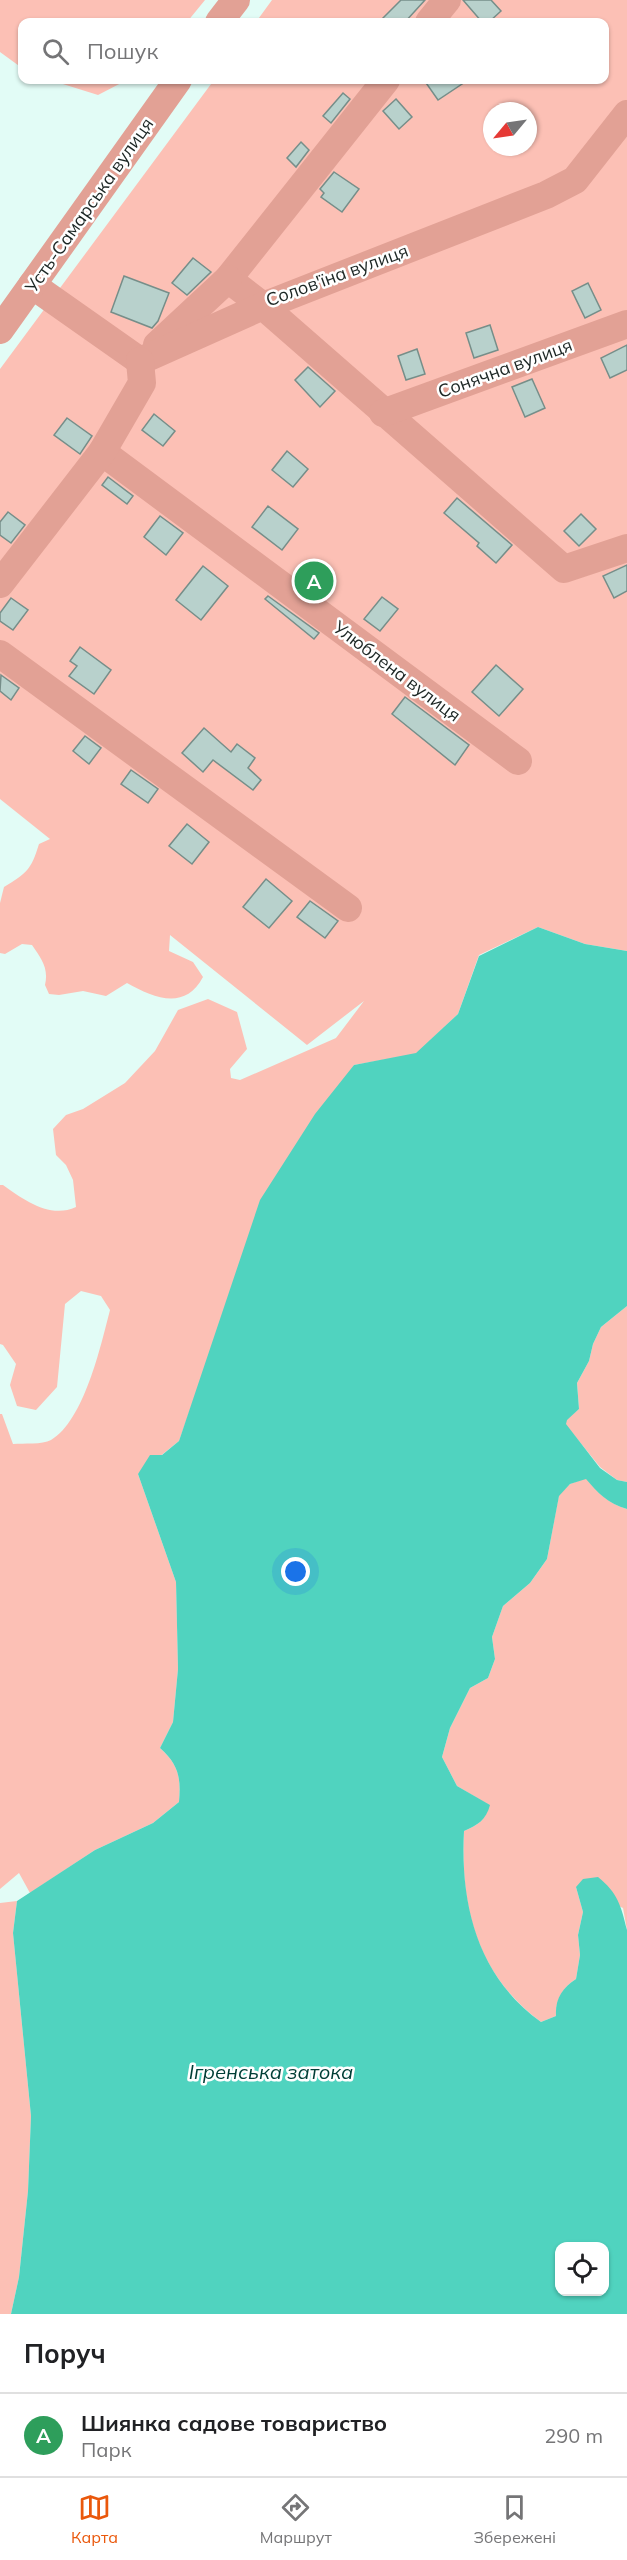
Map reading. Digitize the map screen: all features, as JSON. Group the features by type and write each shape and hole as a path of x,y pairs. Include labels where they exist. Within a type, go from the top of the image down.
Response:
{"street":[{"path":"222,18 236,0"},
{"path":"432,18 447,0"},
{"name":"Усть-Самарська вулиця","path":"0,330 175,84"},
{"path":"140,361 228,279 383,84"},
{"name":"Солов'їна вулиця","path":"228,279 263,306 556,190 575,180 627,114"},
{"path":"0,584 102,452 142,383 140,361 32,285"},
{"path":"140,361 263,306 564,569 627,548"},
{"name":"Сонячна вулиця","path":"383,413 627,324"},
{"name":"Улюблена вулиця","path":"102,452 518,761"},
{"path":"0,654 348,908"}],"shaded area":[{"path":"0,0 205,0 190,18 18,18 18,65 0,52"},
{"path":"272,0 627,0 627,951 585,944 538,927 479,955 458,1014 416,1054 354,1065 217,1334 179,1441 138,1474 176,1582 178,1669 173,1722 160,1748 175,1766 180,1786 179,1802 153,1823 95,1850 30,1893 19,1873 0,1889 0,1414 2,1414 13,1444 47,1442 63,1430 73,1417 90,1381 110,1310 101,1296 81,1291 65,1304 57,1387 36,1410 17,1406 10,1385 16,1364 0,1344 0,1185 28,1202 47,1209 57,1211 76,1207 73,1180 66,1165 56,1155 53,1129 66,1115 83,1109 125,1083 155,1051 178,1010 208,999 237,1012 247,1049 230,1069 231,1078 240,1080 336,1038 364,1001 307,1045 170,935 169,951 193,962 203,977 196,988 187,994 178,998 158,997 127,983 106,996 83,991 59,995 49,994 45,985 46,973 43,963 32,945 22,944 5,954 0,953 0,903 4,887 27,870 39,844 50,839 0,799 0,369 211,84 609,84 609,18 259,18"},
{"path":"63,84 119,84 98,95"},
{"path":"627,1306 627,1482 617,1480 600,1467 566,1425 566,1420 579,1409 577,1383 589,1361 593,1344 601,1327"},
{"path":"586,1478 604,1497 627,1509 627,1930 623,1908 576,1887 583,1912 578,1935 580,1955 576,1979 561,1994 556,2016 541,2022 501,1983 487,1961 477,1937 465,1886 464,1831 481,1821 489,1805 457,1786 442,1757 450,1728 470,1688 488,1678 495,1659 492,1637 503,1606 530,1583 547,1559 559,1495 570,1484"},
{"path":"17,1901 13,1933 31,2116 28,2191 19,2277 11,2314 0,2314 0,1903"}],"water":[{"name":"Ігренська затока","path":"538,927 585,944 627,951 627,1306 601,1327 593,1344 589,1361 577,1383 579,1409 567,1420 566,1424 600,1468 617,1480 627,1482 627,1509 609,1501 586,1479 570,1484 559,1496 547,1559 530,1583 503,1606 492,1637 495,1659 488,1678 470,1688 450,1728 442,1757 457,1786 490,1805 481,1821 464,1831 465,1886 477,1937 502,1984 519,2004 541,2022 556,2016 560,1994 576,1979 580,1955 578,1935 583,1912 576,1887 583,1879 598,1877 614,1894 620,1907 627,1930 627,2314 11,2314 19,2277 28,2191 31,2116 13,1933 17,1901 95,1850 153,1823 179,1802 180,1786 175,1766 160,1748 173,1722 178,1669 176,1582 138,1474 150,1455 162,1455 179,1441 260,1200 315,1114 354,1065 416,1053 458,1014 479,956"}],"building":[{"path":"401,0 425,0 409,18 383,18"},
{"path":"463,0 491,0 501,11 493,18 479,18"},
{"path":"427,84 462,84 438,100"},
{"path":"343,93 350,99 331,123 323,116"},
{"path":"396,99 412,117 399,129 383,111"},
{"path":"301,142 309,150 296,167 287,158"},
{"path":"334,172 359,189 342,212 321,197 324,193 320,189"},
{"path":"193,258 211,272 187,295 172,283"},
{"path":"124,276 169,293 158,321 152,328 111,312"},
{"path":"588,283 601,310 585,318 572,291"},
{"path":"490,325 498,350 474,358 466,333"},
{"path":"627,345 627,370 610,378 601,358"},
{"path":"417,349 425,374 406,380 398,356"},
{"path":"308,367 335,391 320,407 295,380"},
{"path":"532,379 545,408 525,417 512,387"},
{"path":"154,414 175,431 163,446 142,430"},
{"path":"67,418 92,436 80,454 54,435"},
{"path":"287,451 308,469 293,487 272,470"},
{"path":"108,477 133,496 127,504 102,485"},
{"path":"457,498 512,545 496,563 477,546 479,543 444,513"},
{"path":"268,506 298,529 282,550 252,527"},
{"path":"8,512 25,525 11,543 0,535 0,522"},
{"path":"581,514 596,529 579,546 564,531"},
{"path":"160,516 183,533 166,555 144,537"},
{"path":"627,565 627,591 614,598 603,576"},
{"path":"203,566 228,586 201,620 176,600"},
{"path":"268,596 319,633 314,639 265,599"},
{"path":"382,597 398,609 380,631 364,619"},
{"path":"11,598 28,610 13,630 0,621 0,613"},
{"path":"80,647 111,670 94,694 69,676 77,666 70,661"},
{"path":"496,665 523,689 499,716 472,692"},
{"path":"1,675 19,688 11,700 0,691"},
{"path":"405,697 469,745 455,765 392,714"},
{"path":"204,728 231,752 237,744 255,758 248,768 261,780 253,790 213,760 203,772 182,753"},
{"path":"85,736 101,748 89,764 73,751"},
{"path":"131,770 158,789 148,803 121,784"},
{"path":"187,824 209,842 192,864 169,846"},
{"path":"266,879 292,901 269,928 243,907"},
{"path":"310,901 338,921 325,938 297,917"}],"place":[{"name":"Шиянка садове товариство","path":"314,581"}]}
